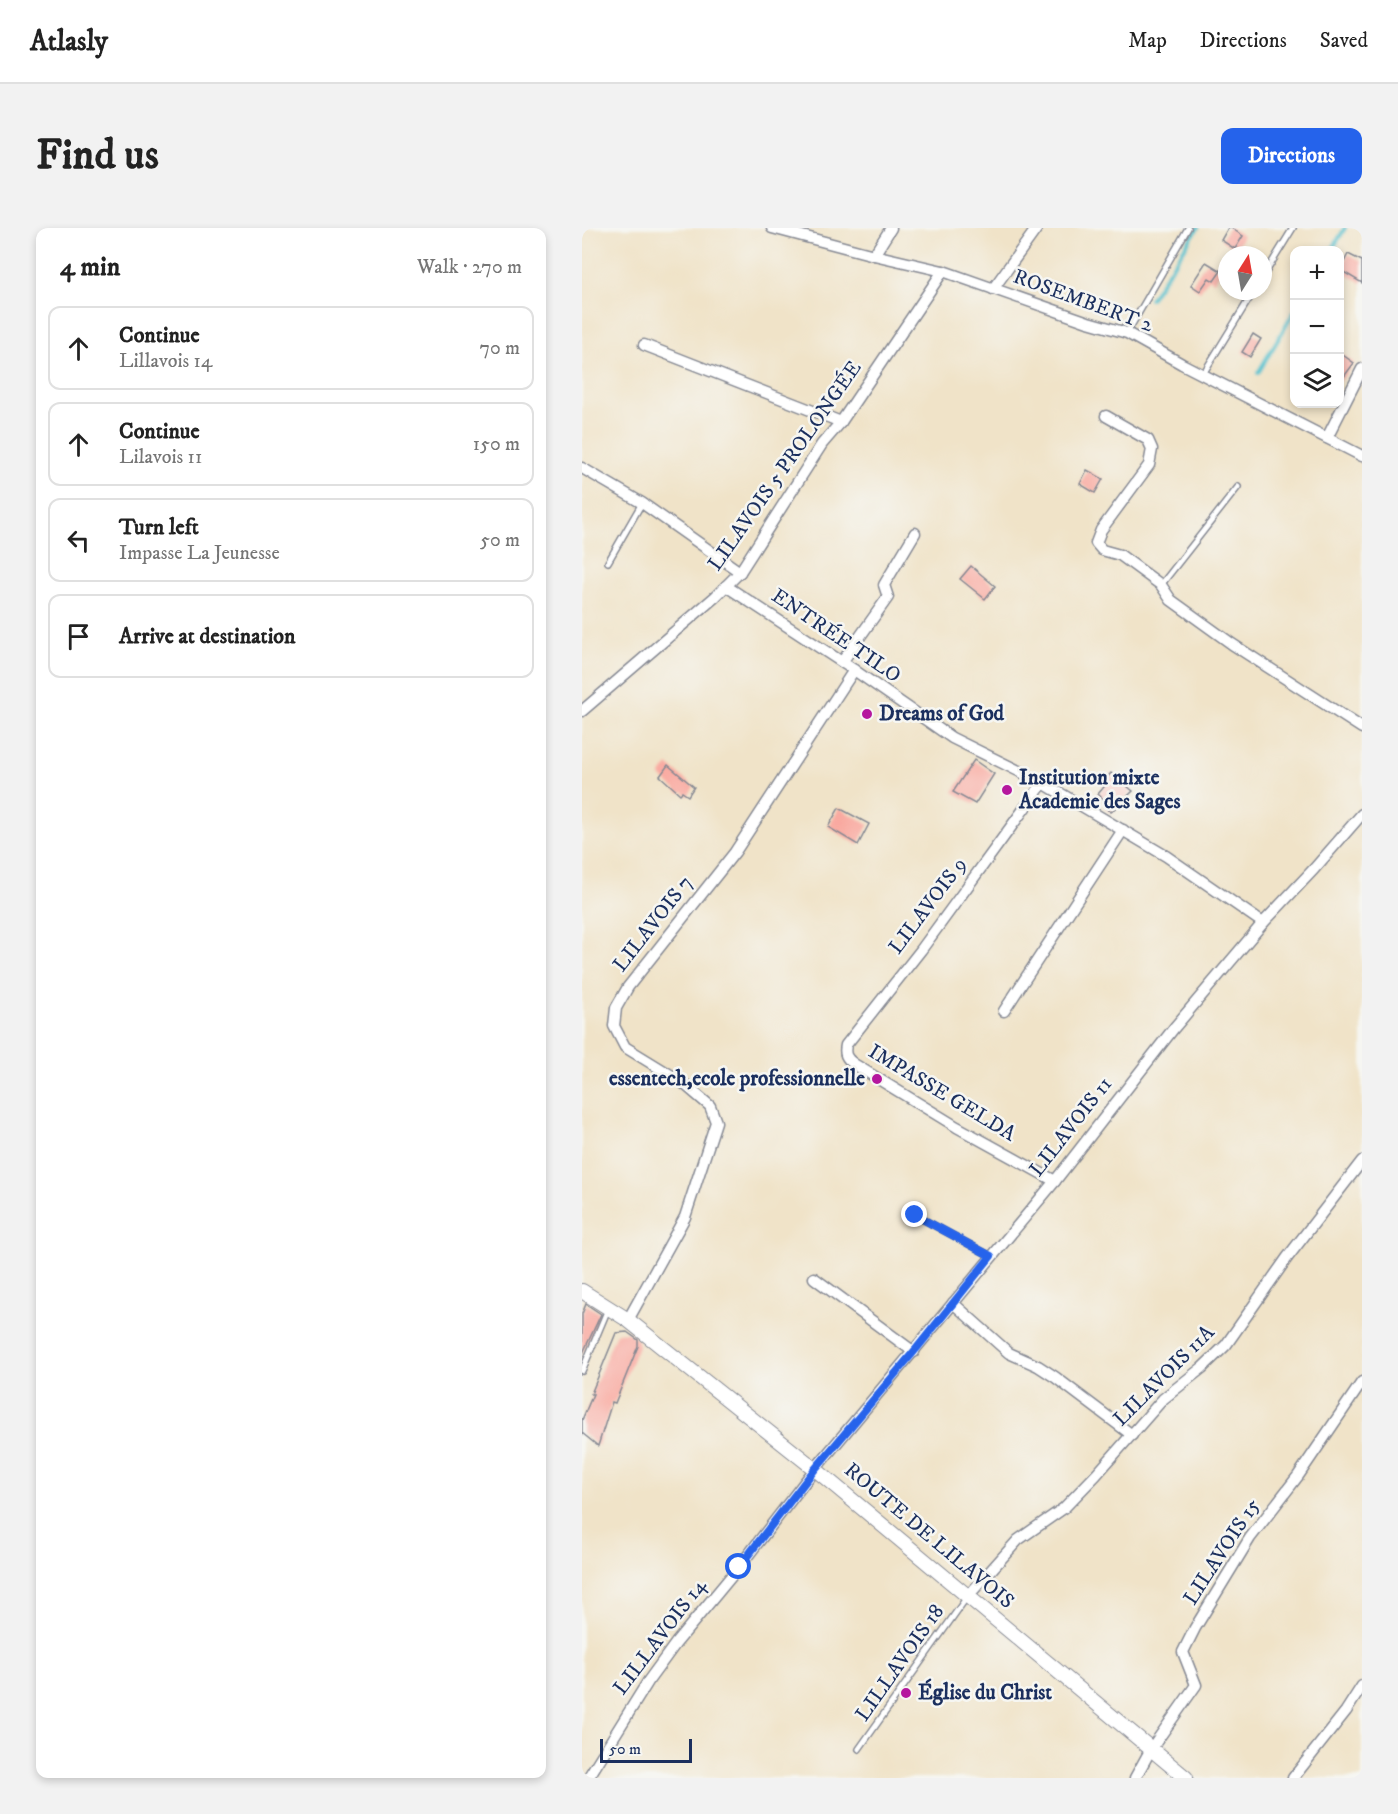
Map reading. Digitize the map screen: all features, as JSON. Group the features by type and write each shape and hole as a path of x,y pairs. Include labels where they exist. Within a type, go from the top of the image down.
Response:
{"main road":[{"name":"ROUTE DE LILAVOIS","path":"582,1291 628,1320 815,1469 1186,1778"}],"street":[{"name":"ROSEMBERT 2","path":"772,228 791,230 874,255 943,271 1088,322 1127,333 1362,456"},
{"path":"874,255 891,228"},
{"path":"993,289 1037,228"},
{"name":"LILAVOIS 5 PROLONGÉE","path":"582,711 716,597 740,572 822,444 841,422 943,271"},
{"path":"644,345 841,422"},
{"path":"1327,438 1362,369"},
{"path":"1106,416 1148,440 1152,449 1149,465 1101,530 1096,543 1101,550 1120,555 1161,585 1170,600 1232,644 1362,728"},
{"path":"582,468 642,503 740,572"},
{"path":"842,662 888,597 884,585 915,533"},
{"name":"ENTRÉE TILO","path":"726,586 952,738 1043,783 1123,830 1166,856 1263,923"},
{"name":"LILAVOIS 7","path":"628,1320 685,1217 716,1122 710,1106 682,1082 625,1047 614,1026 616,1008 628,987 735,852 854,670"},
{"name":"LILAVOIS 9","path":"844,1052 846,1045 921,950 1043,783"},
{"name":"LILAVOIS 11","path":"815,1469 1055,1181 1174,1028 1263,923 1362,814"},
{"path":"1004,1011 1123,830"},
{"name":"IMPASSE GELDA","path":"844,1052 847,1059 854,1064 957,1127 1055,1181"},
{"name":"LILAVOIS 11A","path":"968,1596 1018,1540 1064,1508 1163,1399 1227,1345 1287,1258 1362,1161"},
{"path":"814,1278 914,1352"},
{"path":"953,1303 1009,1353 1038,1366 1055,1377 1132,1435"},
{"name":"LILAVOIS 15","path":"1151,1749 1196,1685 1183,1652 1195,1628 1250,1538 1298,1476 1362,1382"},
{"name":"LILLAVOIS 14","path":"588,1778 649,1680 676,1643 815,1469"},
{"path":"1293,1778 1346,1711 1362,1686"},
{"path":"1135,1778 1151,1749"}],"lane":[{"path":"1127,333 1188,228"},
{"path":"1272,262 1293,228"},
{"path":"1203,374 1248,300"},
{"path":"1161,585 1238,487"},
{"path":"608,562 642,503"},
{"path":"915,1215 991,1256"},
{"path":"582,1371 608,1308"},
{"name":"LILLAVOIS 18","path":"859,1749 968,1596"}],"building":[{"path":"1228,228 1243,236 1237,246 1230,246 1221,240"},
{"path":"1348,254 1362,261 1362,283 1344,272 1344,262"},
{"path":"1206,262 1218,269 1218,275 1214,281 1209,278 1200,291 1191,285"},
{"path":"1253,334 1261,339 1250,357 1242,352"},
{"path":"1344,356 1354,363 1344,377"},
{"path":"1087,470 1103,479 1095,493 1080,484"},
{"path":"971,566 995,586 985,599 960,579"},
{"path":"974,760 994,774 975,804 953,792"},
{"path":"668,765 694,787 688,796 682,792 680,794 660,776"},
{"path":"1111,773 1133,791 1111,812 1104,806 1106,802 1098,794 1104,787 1102,783"},
{"path":"839,808 869,824 858,845 828,827"},
{"path":"586,1304 601,1314 582,1355 582,1314"},
{"path":"627,1332 638,1340 638,1346 615,1403 612,1402 598,1446 582,1433 582,1420 616,1333"}],"waterway":[{"path":"1150,299 1198,228"},
{"path":"1334,246 1345,228"},
{"path":"1258,373 1290,319"}],"place":[{"name":"Dreams of God","path":"867,714"},
{"name":"Institution mixte Academie des Sages","path":"1007,790"},
{"name":"essentech,ecole professionnelle","path":"877,1079"},
{"name":"Église du Christ","path":"906,1693"}],"route":[{"path":"739,1567 815,1469 991,1256 915,1215"}]}
